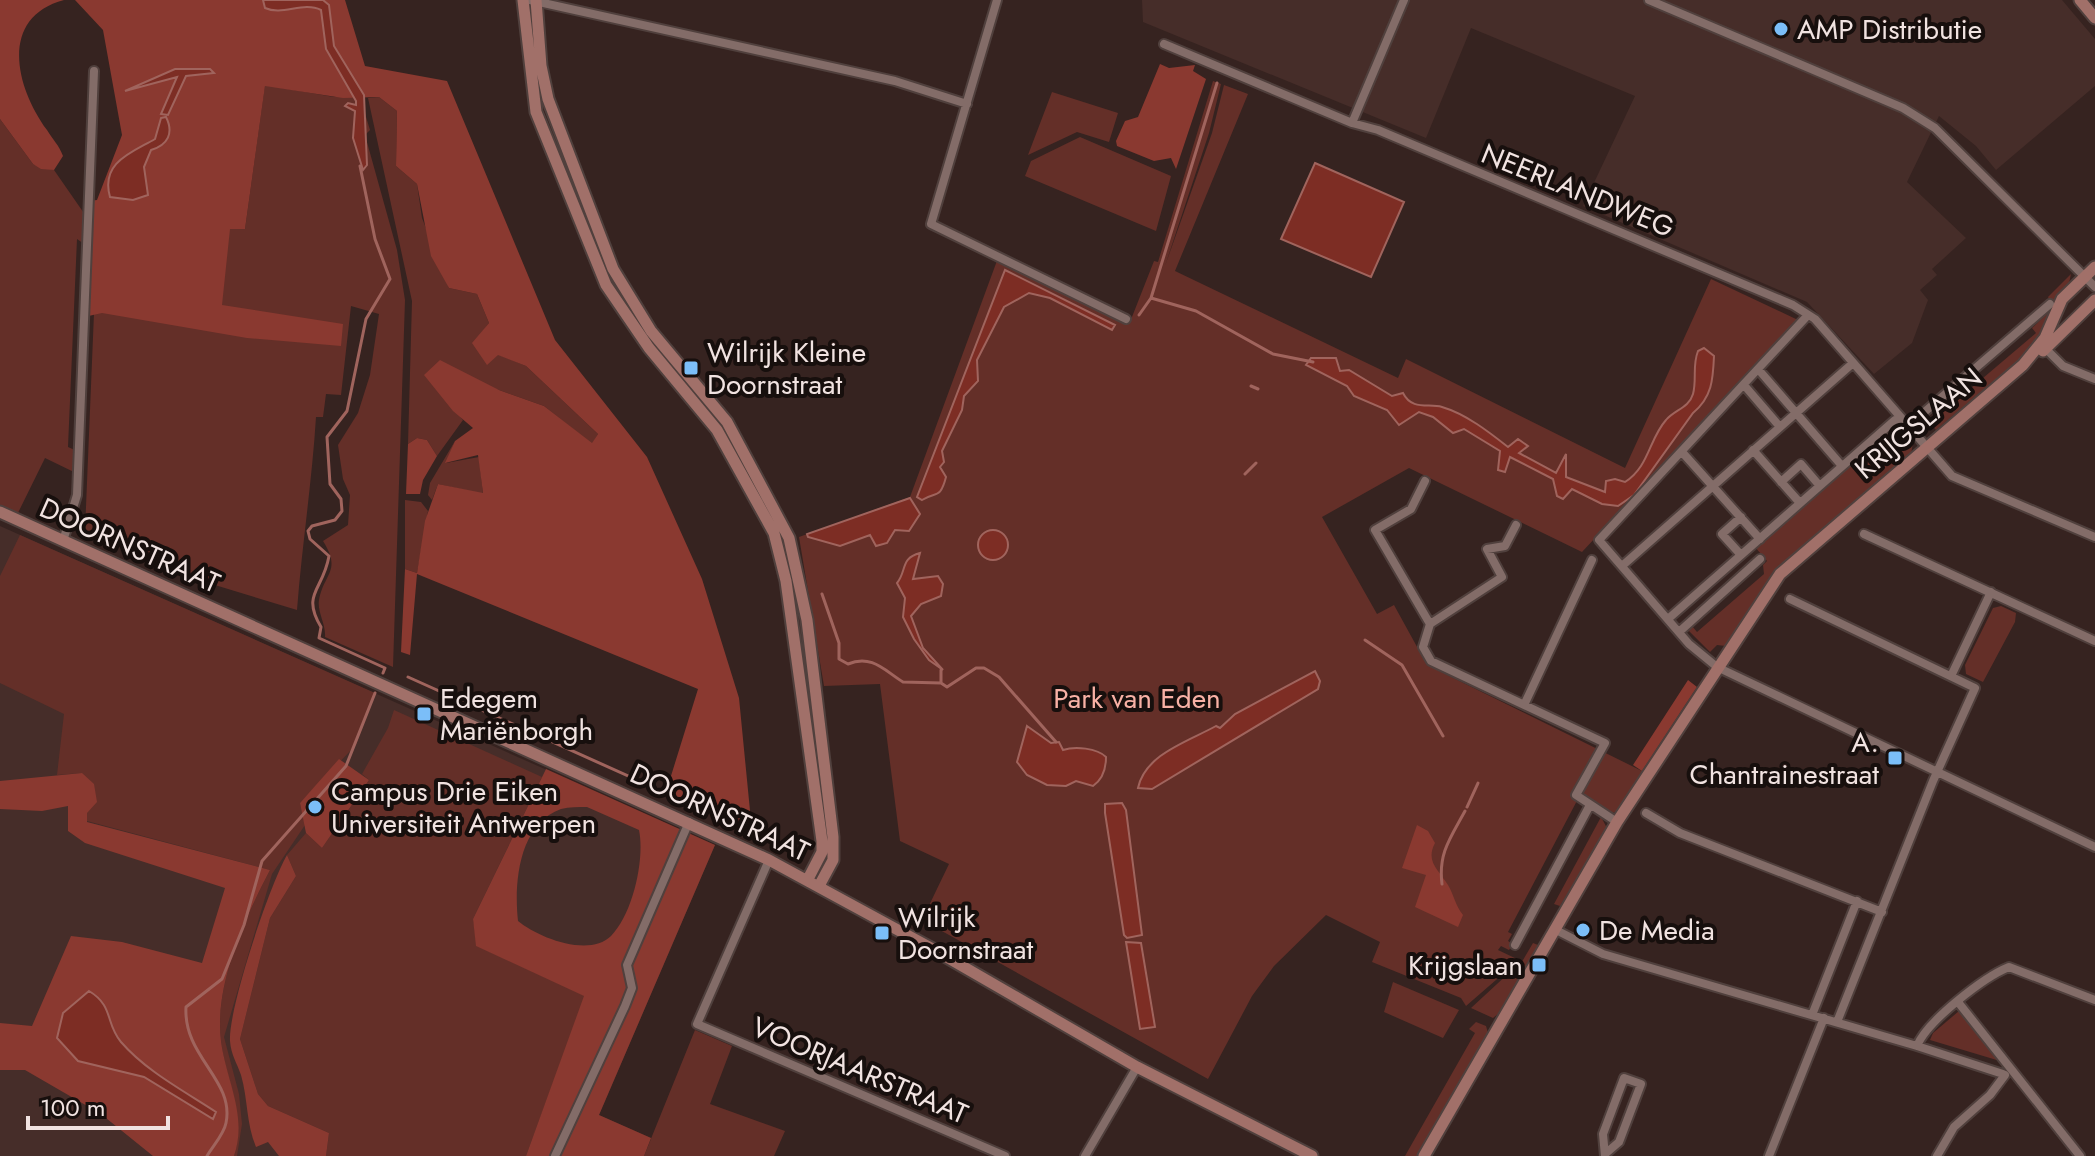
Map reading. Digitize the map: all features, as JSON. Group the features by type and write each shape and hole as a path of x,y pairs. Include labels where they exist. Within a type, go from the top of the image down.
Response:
{"street":[{"path":"523,0 548,99 613,269 651,331 727,422 789,538 807,620 833,837 833,860 819,886"},
{"path":"997,0 931,224 1126,319"},
{"path":"1352,123 1404,0"},
{"path":"1649,0 1903,108 1935,128 2095,287"},
{"path":"2080,0 2095,18"},
{"path":"808,879 822,852 822,841 780,549 717,430 641,337 606,285 536,112 534,1 895,81 967,104"},
{"name":"NEERLANDWEG","path":"1164,44 1740,281 1808,315 1925,447 1959,480 2095,537"},
{"path":"63,541 77,495 94,71"},
{"name":"KRIJGSLAAN","path":"2023,365 2045,338 2062,299 2095,267"},
{"name":"KRIJGSLAAN","path":"1424,1156 1617,822 1780,574 1925,447 2045,348 2095,300"},
{"name":"KRIJGSLAAN","path":"1668,619 1895,420 1904,424 2050,304"},
{"path":"1808,315 1599,540 1679,632 1717,667 2095,847"},
{"path":"2045,348 2063,366 2095,379"},
{"path":"1622,566 1853,363"},
{"path":"1758,369 1842,466"},
{"path":"1744,385 1780,427"},
{"path":"1753,450 1800,503"},
{"path":"1682,452 1760,539"},
{"path":"1781,482 1801,464 1819,485"},
{"path":"1425,481 1411,509 1375,530 1430,624"},
{"name":"DOORNSTRAAT","path":"0,512 689,822 808,879 1137,1067 1312,1156"},
{"path":"1741,517 1722,534 1741,555"},
{"path":"1516,525 1505,546 1487,549 1502,577 1430,624 1423,647 1431,661 1605,743 1576,795 1617,822"},
{"path":"1864,534 2095,641"},
{"path":"1679,632 1760,559"},
{"path":"1525,703 1592,560"},
{"path":"1952,674 1991,592"},
{"path":"1790,599 1973,685 1974,695 1938,771 1837,1022"},
{"path":"1515,945 1590,805"},
{"path":"1646,813 1680,833 1882,912"},
{"path":"555,1156 625,1006 632,988 627,965 689,822"},
{"name":"VOORJAARSTRAAT","path":"769,860 697,1024 1005,1156"},
{"path":"1812,1015 1857,901"},
{"path":"1554,929 1603,954 2014,1076"},
{"path":"1917,1046 1921,1035 1958,1002 2009,967 2095,1000"},
{"path":"1958,1002 2080,1156"},
{"path":"1769,1156 1824,1018"},
{"path":"1085,1156 1137,1067"},
{"path":"1937,1156 1954,1127 1990,1095 2003,1074"},
{"path":"1624,1078 1641,1084 1619,1142 1605,1155 1603,1134 1624,1078"}],"shaded area":[{"path":"0,0 64,0 44,9 30,21 22,37 19,54 27,93 63,156 54,170 41,169 33,164 0,119"},
{"path":"75,0 345,0 365,66 447,81 555,340 647,457 702,579 739,698 752,831 666,792 698,689 417,574 410,655 401,652 405,569 417,573 425,521 438,484 483,493 478,455 445,463 455,441 473,428 453,411 424,375 440,360 499,390 544,406 592,443 598,434 526,366 498,355 487,365 472,343 489,323 477,294 449,288 431,256 417,184 396,166 397,111 379,97 343,98 265,86 245,229 230,229 222,305 343,324 341,346 247,338 102,313 84,317 89,201 97,200 122,135 103,30"},
{"path":"263,0 323,0 329,5 334,46 364,95 367,165 363,170 353,138 355,111 345,106 348,103 356,105 356,101 326,49 321,10 307,7 272,10 265,8"},
{"path":"1142,0 2062,0 2095,39 2095,86 1996,170 1976,146 1939,116 1907,182 1966,238 1932,269 1937,275 1920,290 1928,300 1912,343 1874,374 1807,302 1583,206 1635,96 1471,28 1426,138 1143,22"},
{"path":"1160,64 1169,68 1195,65 1193,71 1206,79 1176,169 1171,158 1154,161 1117,146 1116,141 1125,121 1138,117"},
{"path":"175,69 210,69 214,73 186,76 168,115 161,114 177,77 125,91"},
{"path":"166,117 168,138 151,150 144,167 148,195 133,200 110,197 108,185 114,167 128,154 155,139 161,118"},
{"path":"1315,163 1404,202 1371,277 1281,239"},
{"path":"1005,270 1115,325 1112,330 1050,298 1029,293 1004,307 977,360 978,381 964,396 962,410 942,451 944,462 940,467 946,477 944,484 939,492 922,500 917,497"},
{"path":"1704,348 1714,356 1708,394 1634,495 1618,506 1602,504 1572,489 1563,499 1557,496 1553,479 1510,457 1505,472 1498,470 1500,451 1464,429 1453,433 1433,417 1419,412 1399,425 1387,410 1354,396 1347,386 1306,365 1311,358 1336,358 1340,371 1349,370 1392,396 1403,393 1416,404 1451,410 1477,424 1508,447 1518,439 1528,446 1519,453 1556,473 1566,454 1566,477 1605,492 1606,481 1615,479 1625,482 1633,476 1660,428 1691,399 1696,357 1698,351"},
{"path":"417,438 427,440 437,456 423,480 420,494 406,494 408,444"},
{"path":"910,498 920,514 909,531 895,530 887,543 876,546 870,535 840,546 808,537 807,534"},
{"name":"Campus Drie Eiken Universiteit Antwerpen","path":"0,526 715,845 599,1115 651,1138 644,1156 0,1156"},
{"path":"993,530 1004,534 1008,545 1004,556 993,560 982,556 978,545 982,534"},
{"path":"920,553 913,579 938,576 943,584 941,596 921,604 911,616 923,648 943,670 929,660 903,617 905,598 897,583 909,558"},
{"path":"1315,671 1320,681 1318,689 1152,789 1138,788 1142,776 1159,757 1216,726 1220,728 1235,714"},
{"path":"1688,680 1697,687 1642,771 1633,765"},
{"path":"1027,726 1051,743 1059,742 1063,750 1086,749 1106,757 1099,780 1093,786 1076,781 1066,786 1047,785 1027,775 1017,762"},
{"path":"339,759 369,780 322,848 306,833 300,803"},
{"path":"546,769 715,845 599,1115 651,1138 644,1156 526,1156 584,996 476,946 473,919","holes":["587,807 639,830 636,886 626,914 611,936 590,945 563,943 537,933 518,921 517,890 522,857 527,842 547,817 561,809"]},
{"path":"82,773 94,784 97,802 87,813 87,822 270,870 242,930 222,997 221,1041 239,1127 234,1156 153,1156 101,1114 25,1070 0,1070 0,1023 32,1026 71,936 122,942 202,963 225,888 85,843 68,831 68,806 42,811 0,809 0,781"},
{"path":"1122,803 1126,810 1142,935 1127,938 1124,935 1105,813 1105,804"},
{"path":"1417,825 1428,831 1435,843 1432,861 1463,915 1458,927 1415,907 1426,875 1402,868"},
{"path":"287,855 296,876 270,918 240,1039 258,1094 268,1106 329,1133 326,1156 279,1156 268,1142 256,1147 241,1075 230,1041 231,1025 251,947"},
{"path":"1126,942 1141,943 1155,1027 1140,1029"},
{"path":"89,991 106,1009 121,1042 166,1080 216,1112 213,1119 144,1077 78,1061 57,1038 63,1013"}],"green space":[{"name":"Park van Eden","path":"1213,81 1221,84 1209,133 1165,266 1212,133 1224,85 1248,94 1175,271 1398,378 1406,359 1625,468 1711,279 1798,320 1582,552 1409,468 1322,517 1377,614 1394,605 1427,665 1642,771 1617,812 1610,813 1580,795 1508,932 1512,934 1508,941 1513,944 1509,950 1501,946 1498,950 1519,960 1466,1006 1461,998 1372,962 1380,942 1326,915 1274,966 1252,996 1208,1079 922,920 949,864 900,841 880,684 824,686 799,537 910,497 998,258 1130,322 1154,261 1158,262"},
{"path":"265,85 334,97 360,97 370,130 365,135 397,250 405,300 393,667 325,637 319,605 331,566 323,541 348,525 350,495 343,479 338,445 358,413 370,375 379,314 351,306 341,395 326,394 323,417 316,417 297,610 182,575 85,531 94,313 102,313 230,228 245,229"},
{"path":"1052,92 1118,113 1109,142 1077,132 1028,155"},
{"path":"379,97 397,111 396,166 417,184 422,218 449,288 477,294 489,323 473,344 526,366 598,434 592,444 544,406 499,390 425,375 463,420 437,456 427,440 417,438 408,444 412,301 368,98"},
{"path":"0,119 33,164 54,170 88,219 87,246 77,239 68,447 79,452 78,474 45,458 15,519 0,512"},
{"path":"1080,137 1171,176 1156,231 1025,176 1031,161"},
{"path":"2071,274 2068,288 2036,345 1936,430 1930,423 2036,333 2032,328 2053,308 2048,297"},
{"path":"1897,423 1913,442 1911,455 1776,570 1726,646 1717,645 1710,652 1688,630 1692,626 1697,632 1764,574 1763,565 1767,561 1755,547"},
{"path":"455,441 446,463 479,457 483,494 438,484 432,500 428,495 430,483"},
{"path":"405,500 421,502 428,511 417,573 405,569"},
{"path":"20,535 375,693 356,745 300,803 305,825 272,874 224,1037 239,1094 242,1124 237,1156 234,1156 237,1112 221,1041 222,997 242,930 270,870 87,821 82,773 57,775 64,714 0,683 0,576"},
{"path":"2001,606 2016,613 2015,622 1983,682 1966,674 1965,665 1993,608"},
{"path":"394,710 542,777 473,919 477,946 585,996 526,1156 326,1156 329,1133 268,1106 258,1094 240,1039 270,918 296,876 287,855 306,833 322,848 369,780 362,774 388,728"},
{"path":"1601,817 1607,828 1560,906 1554,904"},
{"path":"1533,943 1538,945 1498,1014 1493,1018 1471,1008 1523,960"},
{"path":"1393,982 1459,1010 1443,1038 1384,1012"},
{"path":"1959,1011 2000,1061 1930,1040 1933,1033"},
{"path":"1476,1022 1486,1026 1488,1033 1417,1156 1405,1156 1475,1033 1469,1029"},
{"path":"695,1030 732,1046 710,1104 785,1131 774,1156 644,1156"}],"waterway":[{"path":"1139,315 1151,298 1217,83"},
{"path":"360,166 375,239 390,279 366,319 347,411 327,437 330,484 341,499 342,511 335,520 312,526 308,531 310,539 329,556 313,599 315,616 321,627 319,638 385,668 383,673"},
{"path":"1151,298 1196,311 1273,354 1313,362"},
{"path":"1251,386 1258,389"},
{"path":"1245,474 1256,463"},
{"path":"822,594 839,643 839,659 848,664 871,662 903,682 941,683"},
{"path":"1365,640 1402,665 1443,736"},
{"path":"941,670 941,683 947,687 976,668 984,668 999,677 1056,742"},
{"path":"408,677 695,806"},
{"path":"207,1156 225,1127 227,1108 217,1081 192,1040 186,1007 222,979 244,925 262,861 346,766 375,693"},
{"path":"1467,807 1478,783"},
{"path":"1442,884 1444,854 1465,811"}],"place":[{"name":"AMP Distributie","path":"1781,29"},
{"name":"Wilrijk Kleine Doornstraat","path":"691,368"},
{"name":"Edegem Mariënborgh","path":"424,714"},
{"name":"A. Chantrainestraat","path":"1895,758"},
{"name":"Campus Drie Eiken Universiteit Antwerpen","path":"315,807"},
{"name":"De Media","path":"1583,930"},
{"name":"Wilrijk Doornstraat","path":"882,933"},
{"name":"Krijgslaan","path":"1539,965"}]}
